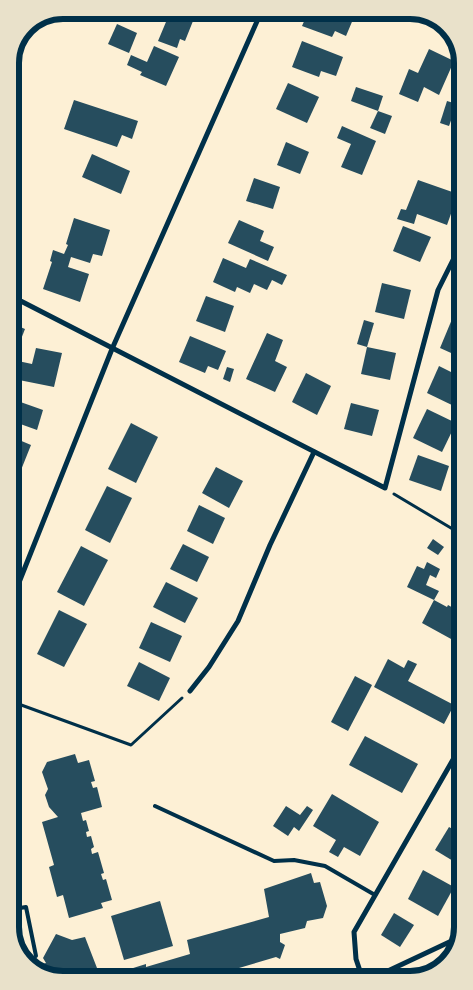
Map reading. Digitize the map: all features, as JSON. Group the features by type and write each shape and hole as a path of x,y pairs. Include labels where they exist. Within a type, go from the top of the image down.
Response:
{"street":[{"path":"19,582 112,349 258,19"},
{"path":"19,300 385,488 438,290 454,258"},
{"path":"190,691 209,667 238,621 270,545 314,452"},
{"path":"360,971 356,959 354,932 454,758"},
{"path":"387,971 452,941"}],"lane":[{"path":"155,806 274,861 294,860 325,866 375,895"},
{"path":"19,909 26,907 36,956"}],"path":[{"path":"385,488 454,530"},
{"path":"19,704 131,745 190,691"}],"building":[{"path":"167,19 194,19 185,41 180,39 177,48 158,41"},
{"path":"305,19 353,19 346,36 335,31 332,37 302,26"},
{"path":"117,24 137,33 129,53 108,44"},
{"path":"302,41 343,57 336,76 321,71 319,77 292,67"},
{"path":"154,46 179,57 166,86 140,75 142,72 127,65 131,55 147,62"},
{"path":"429,49 454,61 439,95 424,87 418,102 399,94 409,69 418,73"},
{"path":"288,83 319,97 307,123 276,109"},
{"path":"356,87 383,96 378,111 351,101"},
{"path":"74,100 138,121 132,139 122,135 117,147 64,129"},
{"path":"447,101 454,103 454,112 449,126 440,123"},
{"path":"378,111 392,116 385,134 370,128"},
{"path":"342,126 376,141 362,175 341,167 351,144 337,138"},
{"path":"286,142 309,152 300,174 277,165"},
{"path":"92,154 130,171 121,194 82,177"},
{"path":"254,178 280,187 273,209 246,201"},
{"path":"418,180 454,193 454,205 447,225 417,214 414,224 397,219 401,209 406,210"},
{"path":"74,218 110,230 102,256 93,254 90,263 71,257 68,267 89,274 80,302 43,289 52,262 50,261 53,250 64,254"},
{"path":"239,220 264,231 260,241 274,247 268,261 228,243"},
{"path":"403,226 431,237 420,262 393,251"},
{"path":"223,258 246,268 250,259 287,275 282,285 272,280 267,290 254,284 250,293 237,287 235,292 213,282"},
{"path":"382,283 411,290 404,319 375,312"},
{"path":"206,296 234,306 225,332 196,321"},
{"path":"454,314 454,354 440,348"},
{"path":"364,320 374,323 367,347 357,344"},
{"path":"19,326 25,329 19,344"},
{"path":"267,333 283,340 275,361 287,367 275,392 246,379"},
{"path":"190,336 226,351 218,370 208,366 205,373 179,362"},
{"path":"367,347 396,353 390,380 361,374"},
{"path":"36,348 62,353 54,387 19,380 19,361 32,364"},
{"path":"439,366 454,374 454,406 427,393"},
{"path":"227,367 234,369 230,382 223,379"},
{"path":"306,373 331,386 317,415 292,402"},
{"path":"19,401 43,410 37,430 19,424"},
{"path":"351,403 379,410 372,436 344,429"},
{"path":"427,409 454,422 454,427 442,452 413,438"},
{"path":"131,423 158,437 136,483 108,469"},
{"path":"19,440 31,445 19,475"},
{"path":"418,455 449,466 441,491 409,480"},
{"path":"216,467 243,481 229,508 202,493"},
{"path":"107,486 132,498 110,543 85,530"},
{"path":"199,505 225,518 213,544 187,531"},
{"path":"433,539 444,547 438,555 427,548"},
{"path":"183,544 209,557 197,582 170,569"},
{"path":"81,546 108,560 84,606 57,592"},
{"path":"427,562 440,569 436,578 430,575 426,585 439,591 434,600 407,587 417,566 424,569"},
{"path":"166,582 198,598 185,623 153,607"},
{"path":"434,600 447,607 448,605 454,608 454,641 422,623"},
{"path":"59,610 87,624 64,667 37,654"},
{"path":"151,622 182,636 170,662 139,648"},
{"path":"388,659 404,668 408,660 417,664 408,681 454,705 444,724 374,687"},
{"path":"139,662 170,678 159,701 127,686"},
{"path":"355,676 372,685 348,731 331,722"},
{"path":"365,736 418,764 402,793 349,765"},
{"path":"75,754 78,763 89,760 95,781 91,782 93,788 97,787 102,807 81,813 83,821 86,820 89,831 86,832 87,837 91,836 94,847 91,849 92,854 98,852 104,873 101,874 103,880 106,879 112,900 101,903 103,908 69,918 63,895 57,897 49,867 54,865 42,822 58,817 49,807 45,795 48,789 42,772 47,762"},
{"path":"332,794 379,822 360,856 344,847 338,857 329,852 336,840 313,826"},
{"path":"286,806 300,815 307,806 313,810 299,831 294,827 288,836 273,826"},
{"path":"449,827 454,830 454,862 435,850"},
{"path":"423,870 454,887 438,916 408,899"},
{"path":"311,873 314,883 320,882 327,906 323,918 307,921 305,928 280,934 280,942 285,945 280,959 276,957 229,971 131,971 130,969 146,964 146,967 190,954 187,940 269,917 264,889"},
{"path":"160,901 173,946 124,960 111,916"},
{"path":"394,913 414,925 400,947 381,935"},
{"path":"56,934 72,940 85,937 97,968 94,971 59,971 48,969 44,967 43,964 46,963 43,958"}]}
